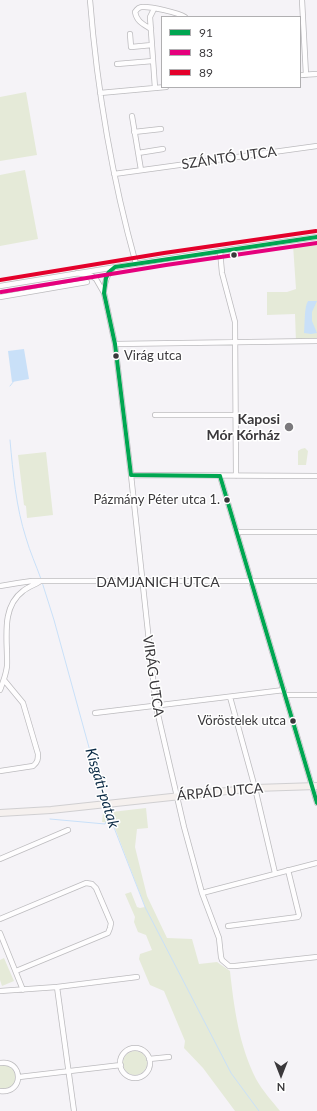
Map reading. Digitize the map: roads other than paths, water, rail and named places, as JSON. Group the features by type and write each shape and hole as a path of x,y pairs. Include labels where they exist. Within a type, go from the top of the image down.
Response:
{"main road":[{"name":"ÁRPÁD UTCA","path":"0,812 37,811 255,788 314,786"}],"street":[{"path":"90,0 100,93 114,174 123,216 136,264"},
{"path":"302,0 306,75"},
{"path":"151,29 139,22 136,18 135,12 137,9 142,7 163,10 182,16"},
{"path":"154,9 150,17 155,88"},
{"path":"130,34 131,47 152,45"},
{"path":"117,64 153,60"},
{"path":"301,75 317,74"},
{"path":"100,93 161,87"},
{"path":"132,116 141,170"},
{"path":"134,132 161,129"},
{"name":"SZÁNTÓ UTCA","path":"114,174 317,146"},
{"name":"SZÁNTÓ UTCA","path":"138,153 163,149"},
{"path":"0,286 115,267 317,237"},
{"path":"220,251 222,273 235,322 236,476"},
{"name":"VIRÁG UTCA","path":"104,293 106,278 109,272 115,267"},
{"name":"VIRÁG UTCA","path":"77,273 92,276 96,279 104,293 115,344 156,706 176,796 202,893 218,938 222,960 229,966 236,966 317,957"},
{"path":"0,297 88,282"},
{"path":"115,344 317,341"},
{"path":"155,415 236,415"},
{"path":"131,475 317,476"},
{"path":"220,476 284,693 314,786 317,803"},
{"path":"237,532 317,532"},
{"name":"DAMJANICH UTCA","path":"0,586 18,582 317,581"},
{"path":"18,582 22,592"},
{"path":"0,690 7,666 8,617 13,603 22,592 41,582"},
{"path":"0,771 33,766 38,759 38,754 23,703 4,680"},
{"path":"95,713 230,697 284,693 317,695"},
{"path":"230,697 255,788 275,874"},
{"path":"0,859 68,830"},
{"path":"202,893 317,863"},
{"path":"228,926 298,917 299,915 288,870"},
{"path":"0,919 86,884 92,884 96,888 111,923 108,933 16,971"},
{"path":"0,933 23,990"},
{"path":"0,991 58,987 137,977"},
{"path":"58,987 74,1111"},
{"path":"133,1048 145,1052 149,1059 148,1069 142,1076 138,1077 129,1076 122,1070 121,1065 122,1056 128,1050 133,1048"},
{"path":"149,1059 169,1057"},
{"path":"0,1063 8,1063 12,1065 18,1072 19,1077 15,1087 10,1090 0,1091"},
{"path":"19,1077 121,1065"}],"water":[{"path":"308,301 317,301 312,312 312,321 317,333 304,333 305,311"},
{"path":"24,349 29,379 12,382 8,351"}],"waterway":[{"name":"Kisgáti-patak","path":"10,386 14,381"},
{"name":"Kisgáti-patak","path":"10,440 17,502 28,543 41,579"},
{"name":"Kisgáti-patak","path":"42,582 54,620 104,802"},
{"name":"Kisgáti-patak","path":"106,807 145,907 231,1073 259,1111"},
{"path":"50,819 105,824 109,816"}],"place":[{"name":"Virág utca","path":"116,356"},
{"name":"Kaposi Mór Kórház","path":"289,427"},
{"name":"Pázmány Péter utca 1.","path":"227,500"},
{"name":"Vöröstelek utca","path":"293,721"}]}
